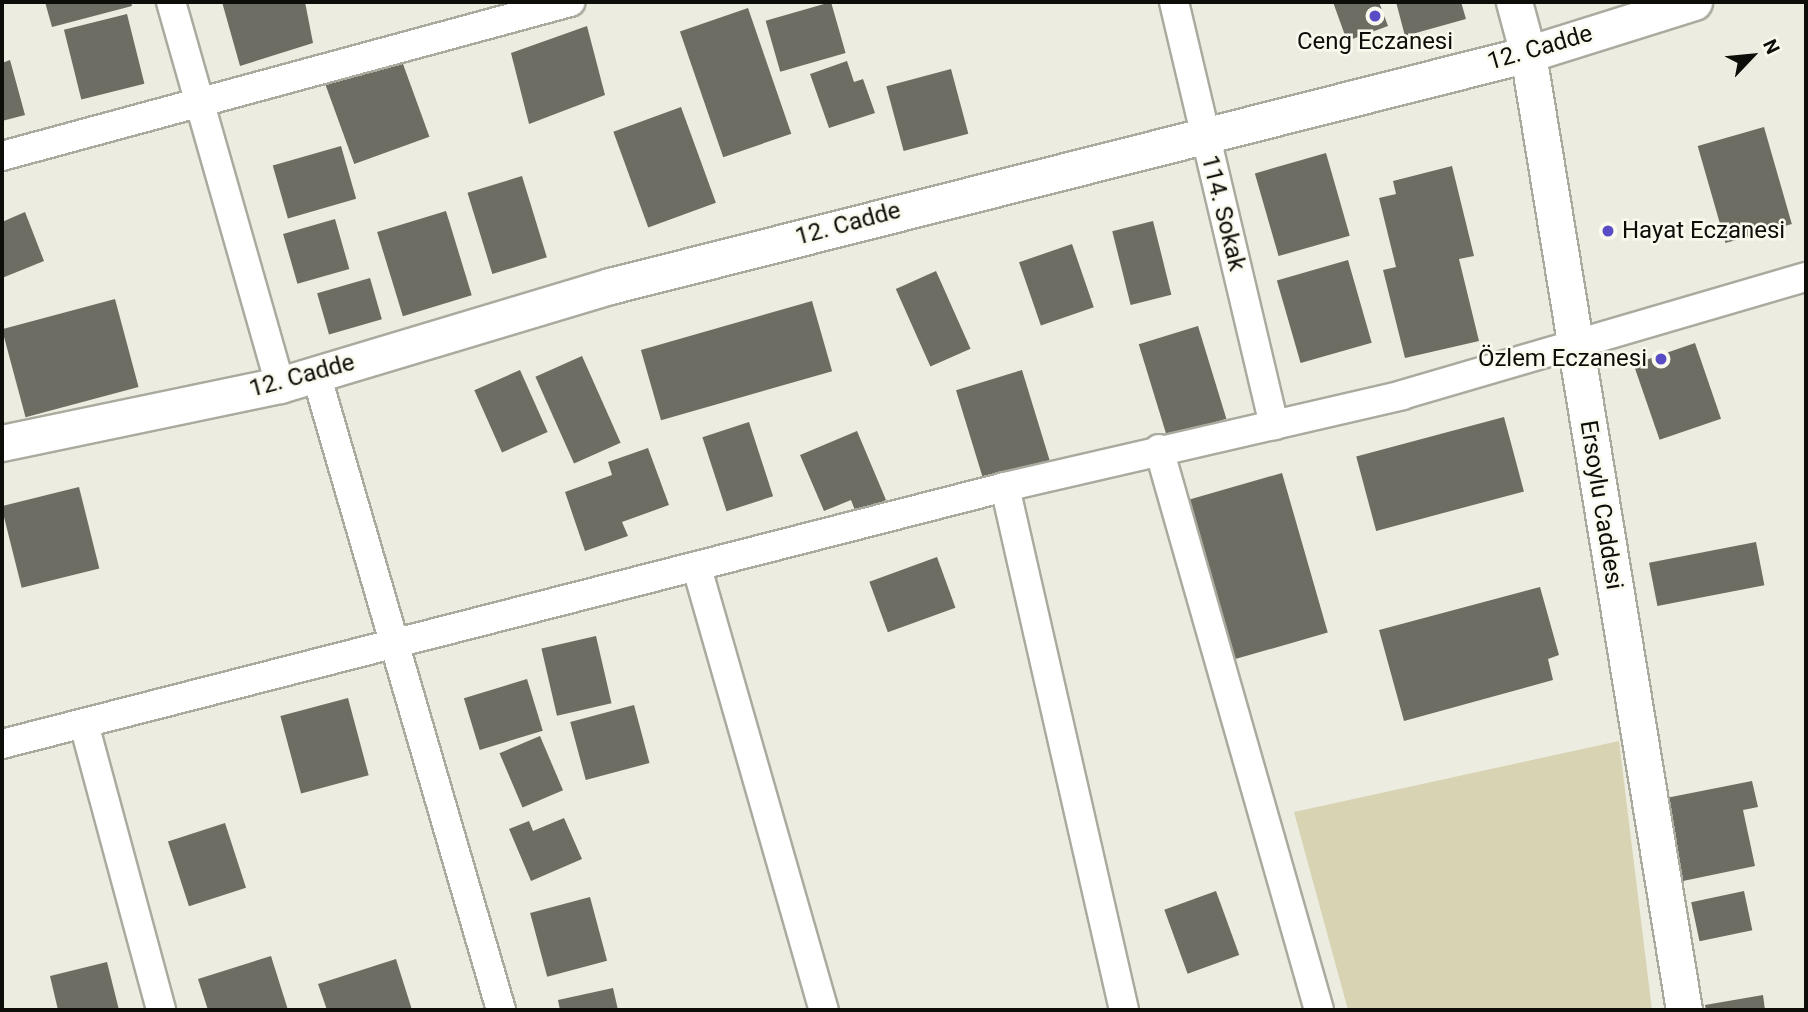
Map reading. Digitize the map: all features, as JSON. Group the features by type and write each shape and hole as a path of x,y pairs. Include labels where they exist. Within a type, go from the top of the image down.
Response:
{"street":[{"path":"171,2 280,385"},
{"path":"2,156 201,106 508,10 570,2"},
{"name":"114. Sokak","path":"1174,2 1273,425"},
{"name":"Ersoylu Caddesi","path":"1514,2 1528,54 1684,1010"},
{"name":"12. Cadde","path":"2,443 280,385 610,286 1203,131 1528,54 1694,2"},
{"path":"2,744 395,647 1004,487 1158,449 1273,425 1576,348 1806,277"},
{"path":"316,374 501,1010"},
{"path":"1158,449 1319,1010"},
{"path":"1004,487 1124,1010"},
{"path":"698,568 824,1010"},
{"path":"84,724 161,1010"}],"shaded area":[{"path":"1619,741 1652,1010 1348,1010 1294,812"}],"building":[{"path":"45,2 131,2 132,6 52,27"},
{"path":"222,2 305,2 313,43 240,66"},
{"path":"831,2 846,53 780,72 766,21"},
{"path":"1333,2 1379,2 1388,26 1347,41"},
{"path":"1396,2 1461,2 1466,19 1405,36"},
{"path":"748,8 791,134 723,157 680,31"},
{"path":"127,14 144,84 81,100 64,30"},
{"path":"587,26 605,95 529,124 511,53"},
{"path":"399,53 429,137 354,164 324,80"},
{"path":"10,60 25,115 2,121 2,63"},
{"path":"847,61 854,82 863,79 875,113 829,128 810,74"},
{"path":"951,69 968,134 904,151 886,86"},
{"path":"681,107 716,203 648,227 613,132"},
{"path":"1764,127 1792,224 1726,243 1698,146"},
{"path":"341,146 356,199 288,218 273,166"},
{"path":"1326,153 1350,236 1279,256 1255,173"},
{"path":"1452,166 1474,256 1459,259 1479,341 1405,358 1383,270 1396,267 1379,198 1396,194 1393,181"},
{"path":"522,176 547,257 492,274 467,193"},
{"path":"446,211 472,295 403,316 377,232"},
{"path":"25,212 44,261 2,278 2,222"},
{"path":"335,219 349,269 297,284 283,234"},
{"path":"1153,221 1171,295 1131,305 1112,231"},
{"path":"1072,244 1094,307 1041,326 1019,262"},
{"path":"1348,260 1372,343 1301,363 1277,280"},
{"path":"936,271 971,349 930,367 896,289"},
{"path":"370,278 382,319 329,334 317,293"},
{"path":"115,299 139,387 26,417 2,329"},
{"path":"812,301 832,371 661,420 641,350"},
{"path":"1198,326 1226,419 1167,437 1139,344"},
{"path":"1695,343 1721,419 1660,440 1634,364"},
{"path":"582,356 621,443 574,464 535,377"},
{"path":"520,370 548,432 502,452 474,390"},
{"path":"1022,370 1050,461 984,481 956,390"},
{"path":"1504,417 1524,491 1376,531 1356,457"},
{"path":"749,422 773,496 727,511 702,437"},
{"path":"857,431 886,500 856,513 851,500 824,511 800,455"},
{"path":"648,448 669,505 622,522 628,536 585,551 565,492 612,475 608,462"},
{"path":"1282,473 1328,633 1234,660 1188,500"},
{"path":"79,487 99,569 22,588 2,506"},
{"path":"1756,542 1764,585 1657,606 1649,563"},
{"path":"937,557 955,608 888,632 869,582"},
{"path":"1540,587 1559,655 1548,659 1553,680 1404,721 1379,630"},
{"path":"596,636 612,703 557,716 541,649"},
{"path":"527,679 543,731 480,750 464,698"},
{"path":"348,698 369,775 301,793 280,716"},
{"path":"634,705 650,763 586,780 570,722"},
{"path":"540,736 563,790 523,808 499,753"},
{"path":"1752,781 1758,807 1743,810 1755,866 1683,881 1666,798"},
{"path":"564,818 582,859 531,881 509,829 529,821 533,831"},
{"path":"225,823 246,888 189,906 168,842"},
{"path":"1216,891 1239,955 1188,974 1164,910"},
{"path":"1744,891 1752,930 1699,941 1691,902"},
{"path":"590,897 607,961 547,977 530,913"},
{"path":"271,956 288,1010 208,1010 198,979"},
{"path":"396,959 412,1010 327,1010 318,984"},
{"path":"107,962 119,1010 58,1010 50,976"},
{"path":"613,988 618,1010 560,1010 558,1000"},
{"path":"1763,995 1765,1010 1706,1010 1705,1005"}],"place":[{"name":"Ceng Eczanesi","path":"1375,16"},
{"name":"Hayat Eczanesi","path":"1608,231"},
{"name":"Özlem Eczanesi","path":"1661,359"}]}
